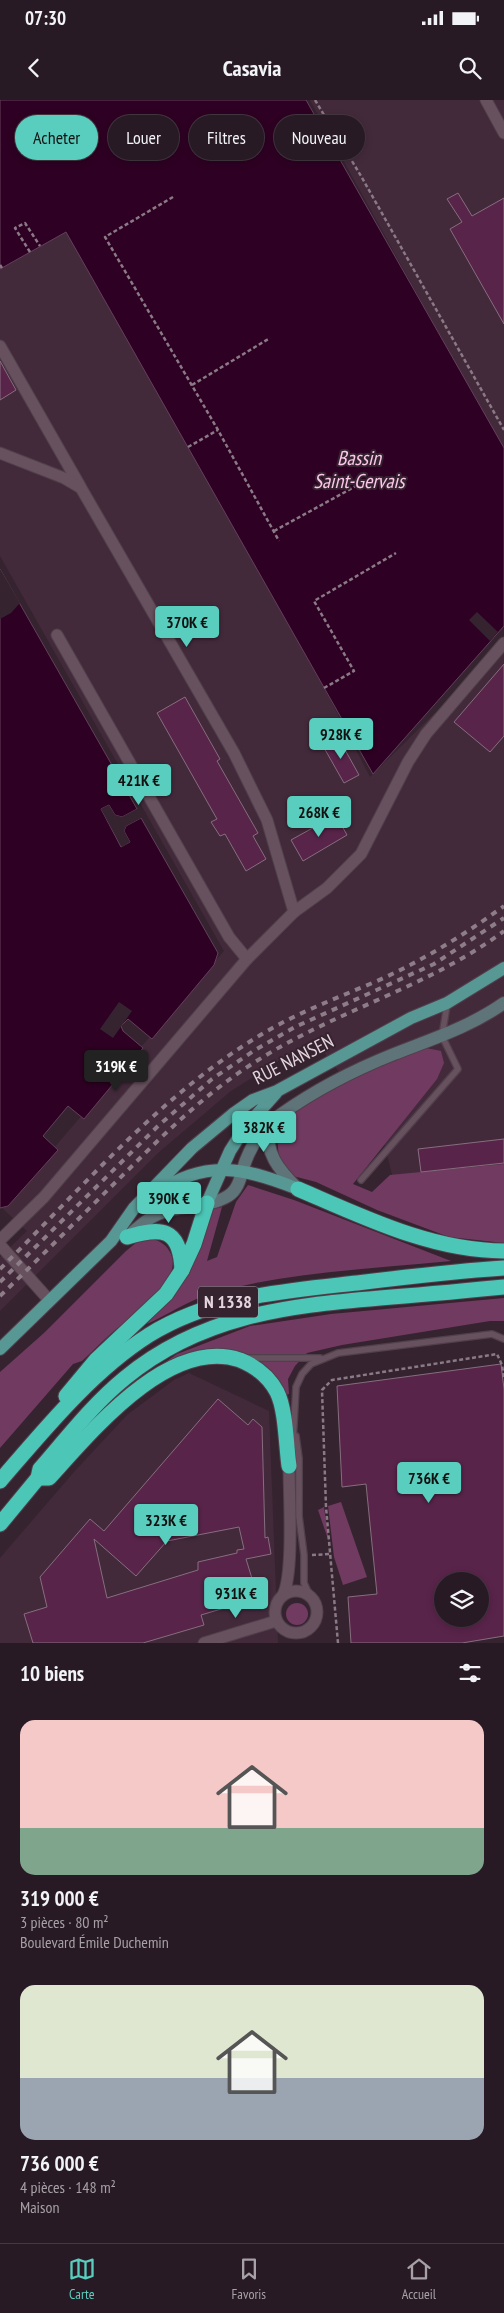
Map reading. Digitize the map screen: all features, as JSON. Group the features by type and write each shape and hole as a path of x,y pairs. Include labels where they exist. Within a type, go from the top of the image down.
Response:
{"highway":[{"path":"298,1189 425,1239 480,1250 504,1251"},
{"path":"49,1425 57,1406 96,1360 166,1294 182,1270 194,1244 207,1203"},
{"path":"127,1237 150,1230 166,1233 174,1240 179,1249 182,1270"},
{"name":"N 1338","path":"0,1481 49,1425 98,1377 149,1335 175,1321 208,1308 260,1294 504,1268"},
{"name":"N 1338","path":"0,1524 38,1478 40,1470 105,1395 125,1377 181,1340 220,1324 288,1308 504,1287"},
{"path":"38,1478 49,1478 99,1424 130,1396 157,1378 194,1360 208,1356 232,1358 249,1364 264,1374 278,1393 289,1466"}],"main road":[{"name":"RUE NANSEN","path":"0,1348 111,1241 134,1208 215,1127 253,1100 277,1091 411,1018 447,1003 504,968"},
{"name":"RUE NANSEN","path":"127,1237 157,1214 222,1199 232,1192 238,1184 252,1146 269,1124 312,1094 348,1074 476,1021 504,1003"},
{"path":"207,1203 221,1170 244,1128 277,1091"},
{"path":"269,1124 267,1135 272,1157 280,1171 298,1189"},
{"path":"134,1208 173,1181 196,1173 221,1170 242,1170 298,1189"},
{"path":"111,1241 127,1237"}],"street":[{"path":"486,100 504,132"},
{"path":"0,346 234,754 267,820 294,912"},
{"path":"0,453 64,478 81,488"},
{"path":"57,636 229,937 247,958"},
{"path":"0,1240 44,1197 247,958 294,912 327,888 361,854 408,762 426,734 504,643"},
{"path":"0,1245 48,1300"},
{"path":"283,1595 297,1590 310,1596 317,1609 317,1617 301,1638 287,1632 276,1621 275,1606 287,1587 289,1568 289,1466"},
{"path":"204,1643 276,1621"}],"lane":[{"path":"361,1180 458,1069 442,1036 447,1003"},
{"path":"289,1466 295,1429 296,1387 302,1374 311,1364 338,1353 492,1334 504,1339"},
{"path":"232,1358 323,1358"},
{"path":"295,1429 299,1458 299,1516 304,1555 304,1583 310,1596"}],"path":[{"path":"315,100 361,176 504,430"},
{"path":"173,197 105,237 218,430 279,541"},
{"path":"30,252 15,228 25,223 40,246"},
{"path":"192,385 270,338"},
{"path":"188,447 218,430"},
{"path":"274,531 356,486"},
{"path":"324,688 354,671 314,601 396,553"},
{"path":"338,1643 326,1507 322,1390 332,1380 497,1354 502,1365 504,1378"},
{"path":"311,1555 331,1554"}],"shaded area":[{"path":"310,100 504,100 504,451 343,160 365,160 365,115 318,115"},
{"path":"65,225 324,688 370,777 504,645 504,1166 393,1178 378,1120 313,1039 231,1091 158,1153 0,1311 0,1257 27,1231 2,1208 224,951 0,556 0,264"},
{"path":"426,1048 441,1051 444,1063 437,1079 353,1184 372,1192 390,1175 504,1164 504,1243 449,1237 377,1210 316,1182 293,1176 279,1161 277,1134 286,1116 338,1085 408,1052"},
{"path":"248,1185 294,1200 451,1261 329,1272 239,1287 201,1297 147,1324 193,1261 213,1209 222,1207 207,1261 217,1257 236,1202"},
{"path":"149,1238 161,1242 170,1252 173,1263 170,1274 163,1286 154,1297 82,1361 73,1364 0,1448 0,1372 44,1333 126,1251 137,1242"},
{"path":"504,1298 504,1321 490,1321 342,1345 307,1353 295,1366 288,1379 289,1394 285,1395 253,1360 241,1353 229,1350 215,1351 188,1358 151,1376 148,1374 177,1354 250,1326 331,1314"},
{"path":"189,1373 269,1411 278,1643 0,1643 0,1558 74,1472 127,1415 174,1380"},
{"path":"341,1502 367,1577 343,1585 334,1557 328,1506"},
{"path":"324,1507 329,1542 318,1510"},
{"path":"293,1603 301,1603 308,1610 308,1618 301,1625 293,1625 286,1618 286,1610"}],"water":[{"name":"Bassin Saint-Gervais","path":"0,100 306,100 315,115 274,115 274,160 340,160 504,448 504,626 373,774 66,232 0,269"},
{"path":"0,569 137,809 122,817 115,815 109,805 101,809 121,847 130,842 124,831 126,826 141,818 218,953 214,965 152,1039 128,1019 121,1026 123,1031 143,1048 84,1119 68,1106 43,1136 58,1150 8,1206 0,1208"}],"pier":[{"path":"0,569 20,603 11,613 0,619"},
{"path":"477,612 498,632 490,641 469,620"},
{"path":"109,805 115,815 122,817 137,809 138,811 122,820 113,817 108,808 104,810 123,843 127,841 122,831 124,824 140,816 141,818 126,826 124,831 130,842 122,847 101,809"},
{"path":"119,1002 132,1011 113,1038 100,1029"}],"building":[{"path":"458,193 472,216 504,198 504,324 450,229 462,222 447,199"},
{"path":"0,361 16,390 0,400"},
{"path":"504,664 504,736 490,752 454,722"},
{"path":"185,697 220,759 217,761 258,833 253,836 266,859 246,871 225,834 220,836 211,822 217,819 157,713"},
{"path":"338,737 359,775 344,783 323,746"},
{"path":"336,815 347,835 303,861 291,840"},
{"path":"504,1139 504,1163 421,1172 418,1149"},
{"path":"501,1364 504,1389 504,1636 462,1643 351,1643 348,1597 377,1594 366,1484 342,1487 337,1386"},
{"path":"218,1399 248,1425 253,1419 262,1427 265,1538 268,1537 271,1554 246,1559 258,1598 201,1615 204,1625 143,1643 33,1643 24,1614 47,1607 40,1577 90,1519 104,1531","holes":["239,1527 244,1549 237,1550 237,1553 198,1562 198,1570 107,1598 94,1539 136,1576 167,1541"]}],"railway":[{"path":"0,1269 121,1146 185,1089 219,1063 254,1039 284,1022 314,1007 377,981 426,956 504,906"},
{"path":"0,1282 158,1126 212,1079 255,1050 295,1027 434,964 504,918"},
{"path":"0,1296 156,1142 190,1111 244,1069 293,1040 446,967 504,931"}]}
